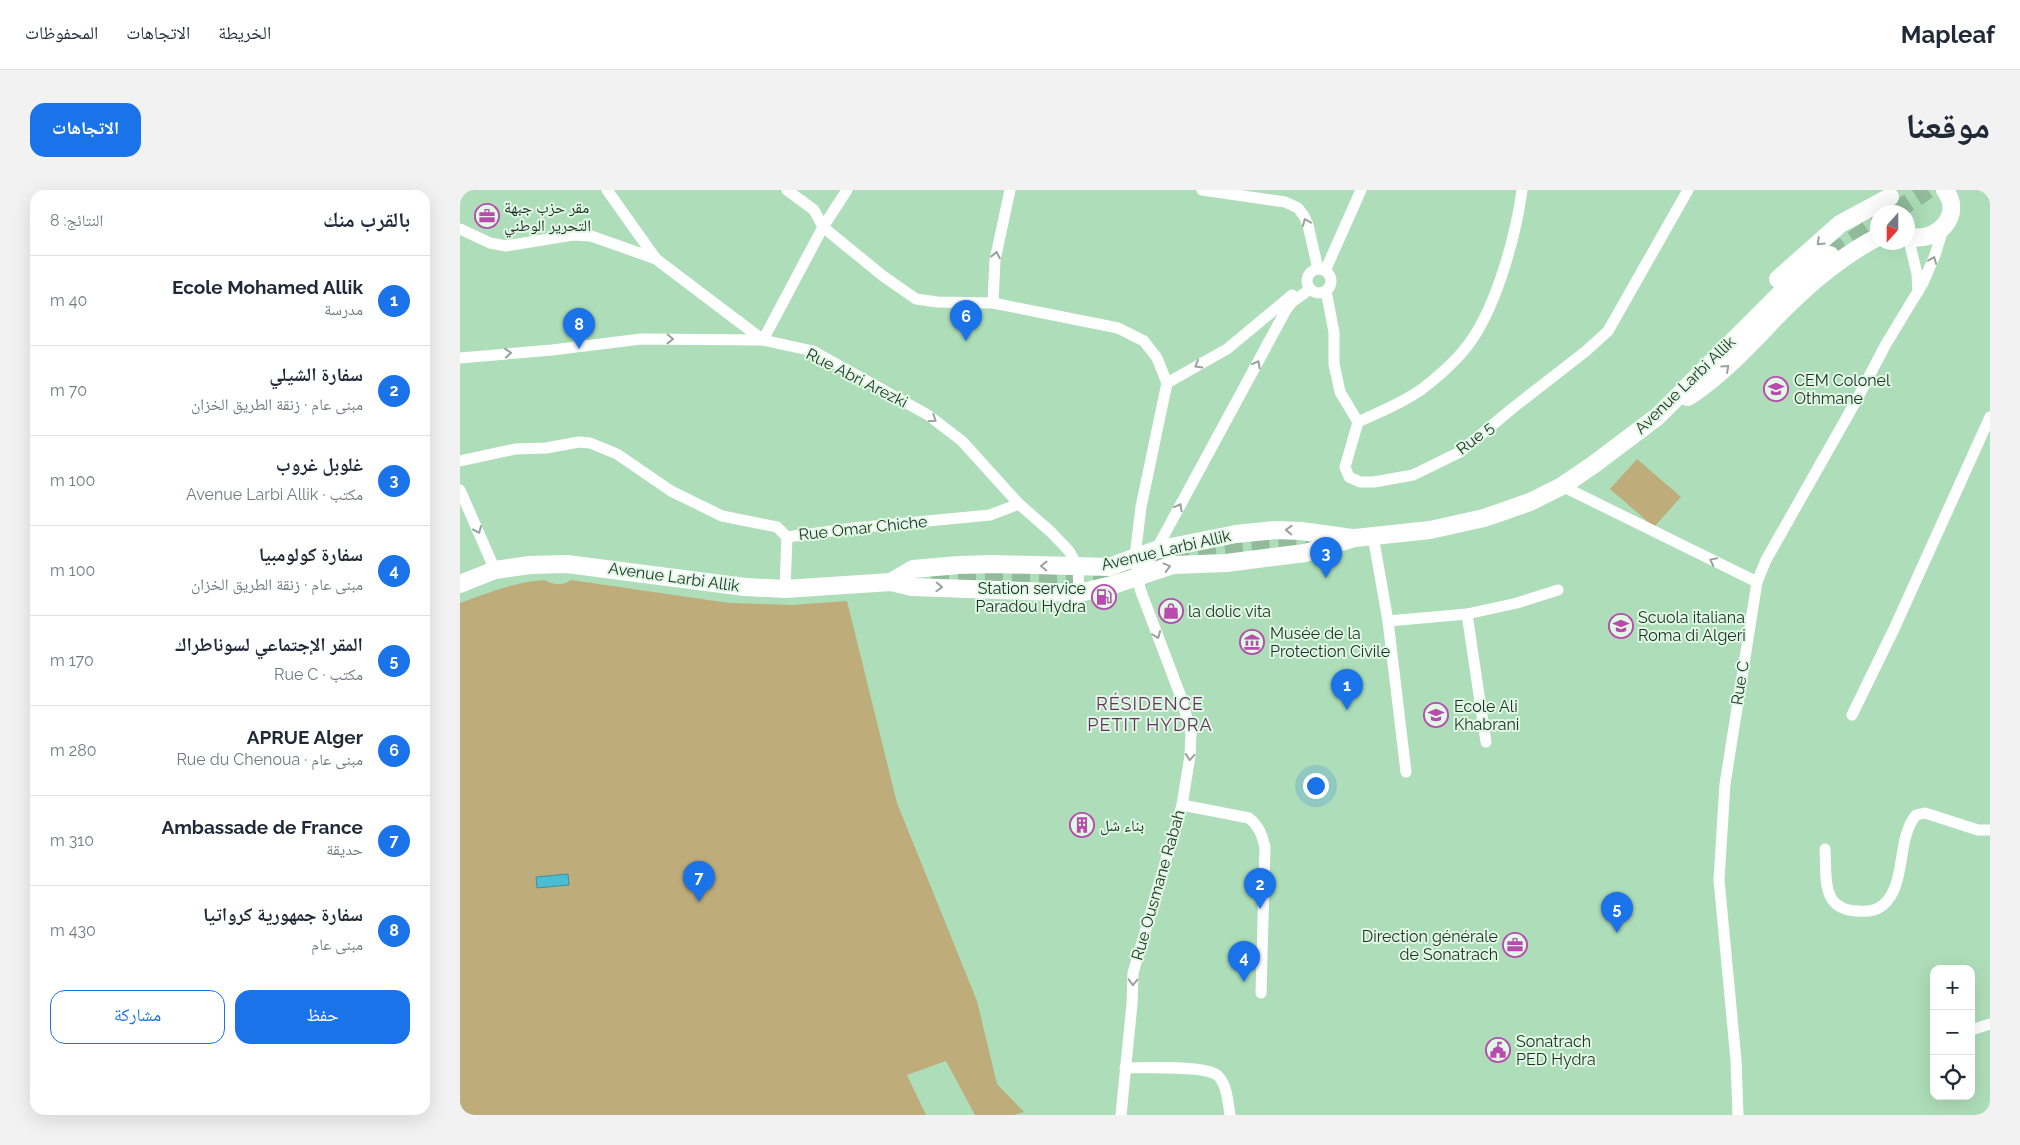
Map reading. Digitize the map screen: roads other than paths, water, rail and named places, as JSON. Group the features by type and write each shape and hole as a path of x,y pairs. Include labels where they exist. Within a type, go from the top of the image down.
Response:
{"main road":[{"path":"1677,397 1683,383 1740,318 1776,281 1861,204 1869,190"},
{"path":"1915,238 1927,238 1936,234 1944,226 1950,217 1951,194"},
{"path":"1840,224 1891,200"},
{"path":"1658,416 1698,391 1717,376 1755,341 1776,317 1813,281 1870,241"},
{"name":"Avenue Larbi Allik","path":"462,582 495,570 530,565 567,564 745,587 785,589 891,582 912,587 1079,592 1137,578 1173,564 1216,564 1306,553 1355,538 1430,530 1484,518 1530,502 1562,486 1623,444 1658,416 1792,282 1830,254"},
{"name":"Avenue Larbi Allik","path":"891,582 913,569 959,565 1109,567 1135,556 1156,550 1214,537 1276,530 1301,531 1355,538"},
{"path":"1214,537 1216,564"}],"street":[{"name":"Rue Abri Arezki","path":"607,190 656,259 763,340 813,351 928,415 962,441 1019,504 1069,551 1078,567"},
{"path":"787,190 814,210 823,227 883,276 916,298 937,302 993,303 1118,328 1144,341 1158,358 1167,383 1227,349 1308,286"},
{"path":"460,358 552,350 641,338 763,340 823,227 848,190"},
{"path":"993,303 995,260 1010,190"},
{"path":"1202,190 1285,202 1298,208 1304,216 1322,270 1331,281 1326,292 1334,332 1334,364 1340,392 1358,422 1422,389 1448,366 1471,341 1490,304 1506,262 1522,190"},
{"path":"1137,578 1156,550 1286,310 1308,286 1309,274 1322,270 1360,190"},
{"name":"Rue 5","path":"1358,422 1345,467 1349,476 1360,482 1374,482 1413,475 1460,452 1586,351 1608,331 1688,190"},
{"name":"Rue C","path":"1738,1115 1736,1060 1719,880 1725,784 1757,582 1766,560 1886,344 1918,292 1936,255 1944,226"},
{"path":"460,229 490,243 506,246 573,235 591,236 656,259"},
{"path":"1911,250 1918,292"},
{"path":"1308,286 1319,294 1326,292"},
{"name":"Rue Ousmane Rabah","path":"1121,1115 1132,1004 1133,973 1182,805 1188,778 1191,733 1181,697 1137,578 1135,556 1141,507 1167,383"},
{"path":"1852,715 1894,629 1990,417"},
{"name":"Rue Omar Chiche","path":"460,461 515,449 546,448 579,442 590,443 617,454 671,491 722,516 777,528 787,537 854,528 990,515 1019,504"},
{"path":"1562,486 1757,582"},
{"path":"460,490 495,570"},
{"path":"1373,536 1388,621 1406,772"},
{"path":"785,589 787,537"},
{"path":"1078,567 1079,592"},
{"path":"1388,621 1466,614 1517,603 1558,590"},
{"path":"1466,614 1486,742"},
{"path":"1182,805 1249,818 1257,824 1264,847 1261,992"},
{"path":"1824,849 1828,894 1831,901 1841,908 1863,912 1880,907 1891,896 1898,876 1908,830 1916,815 1925,813 1978,830 1990,830"},
{"path":"1975,1029 1990,1024"},
{"path":"1125,1068 1205,1070 1218,1075 1224,1086 1230,1115"}],"water":[{"path":"568,874 569,885 537,888 536,877"}],"tunnel":[{"path":"1905,205 1928,190"},
{"path":"1830,255 1870,228"},
{"path":"931,580 1088,577 1118,572 1184,554 1243,546 1334,540"}],"place":[{"name":"مقر حزب جبهة التحرير الوطني","path":"487,216"},
{"name":"APRUE Alger","path":"966,341"},
{"name":"سفارة جمهورية كرواتيا","path":"579,349"},
{"name":"CEM Colonel Othmane","path":"1776,389"},
{"name":"غلوبل غروب","path":"1326,578"},
{"name":"Station service Paradou Hydra","path":"1104,597"},
{"name":"la dolic vita","path":"1171,611"},
{"name":"Scuola italiana Roma di Algeri","path":"1621,626"},
{"name":"Musée de la Protection Civile","path":"1252,642"},
{"name":"Ecole Mohamed Allik","path":"1347,710"},
{"name":"Ecole Ali Khabrani","path":"1436,715"},
{"name":"بناء شل","path":"1082,825"},
{"name":"Ambassade de France","path":"699,902"},
{"name":"سفارة الشيلي","path":"1260,909"},
{"name":"المقر الإجتماعي لسوناطراك","path":"1617,933"},
{"name":"Direction générale de Sonatrach","path":"1515,945"},
{"name":"سفارة كولومبيا","path":"1244,982"},
{"name":"Sonatrach PED Hydra","path":"1498,1050"}],"district":[{"name":"RÉSIDENCE PETIT HYDRA","path":"1150,713"}]}
